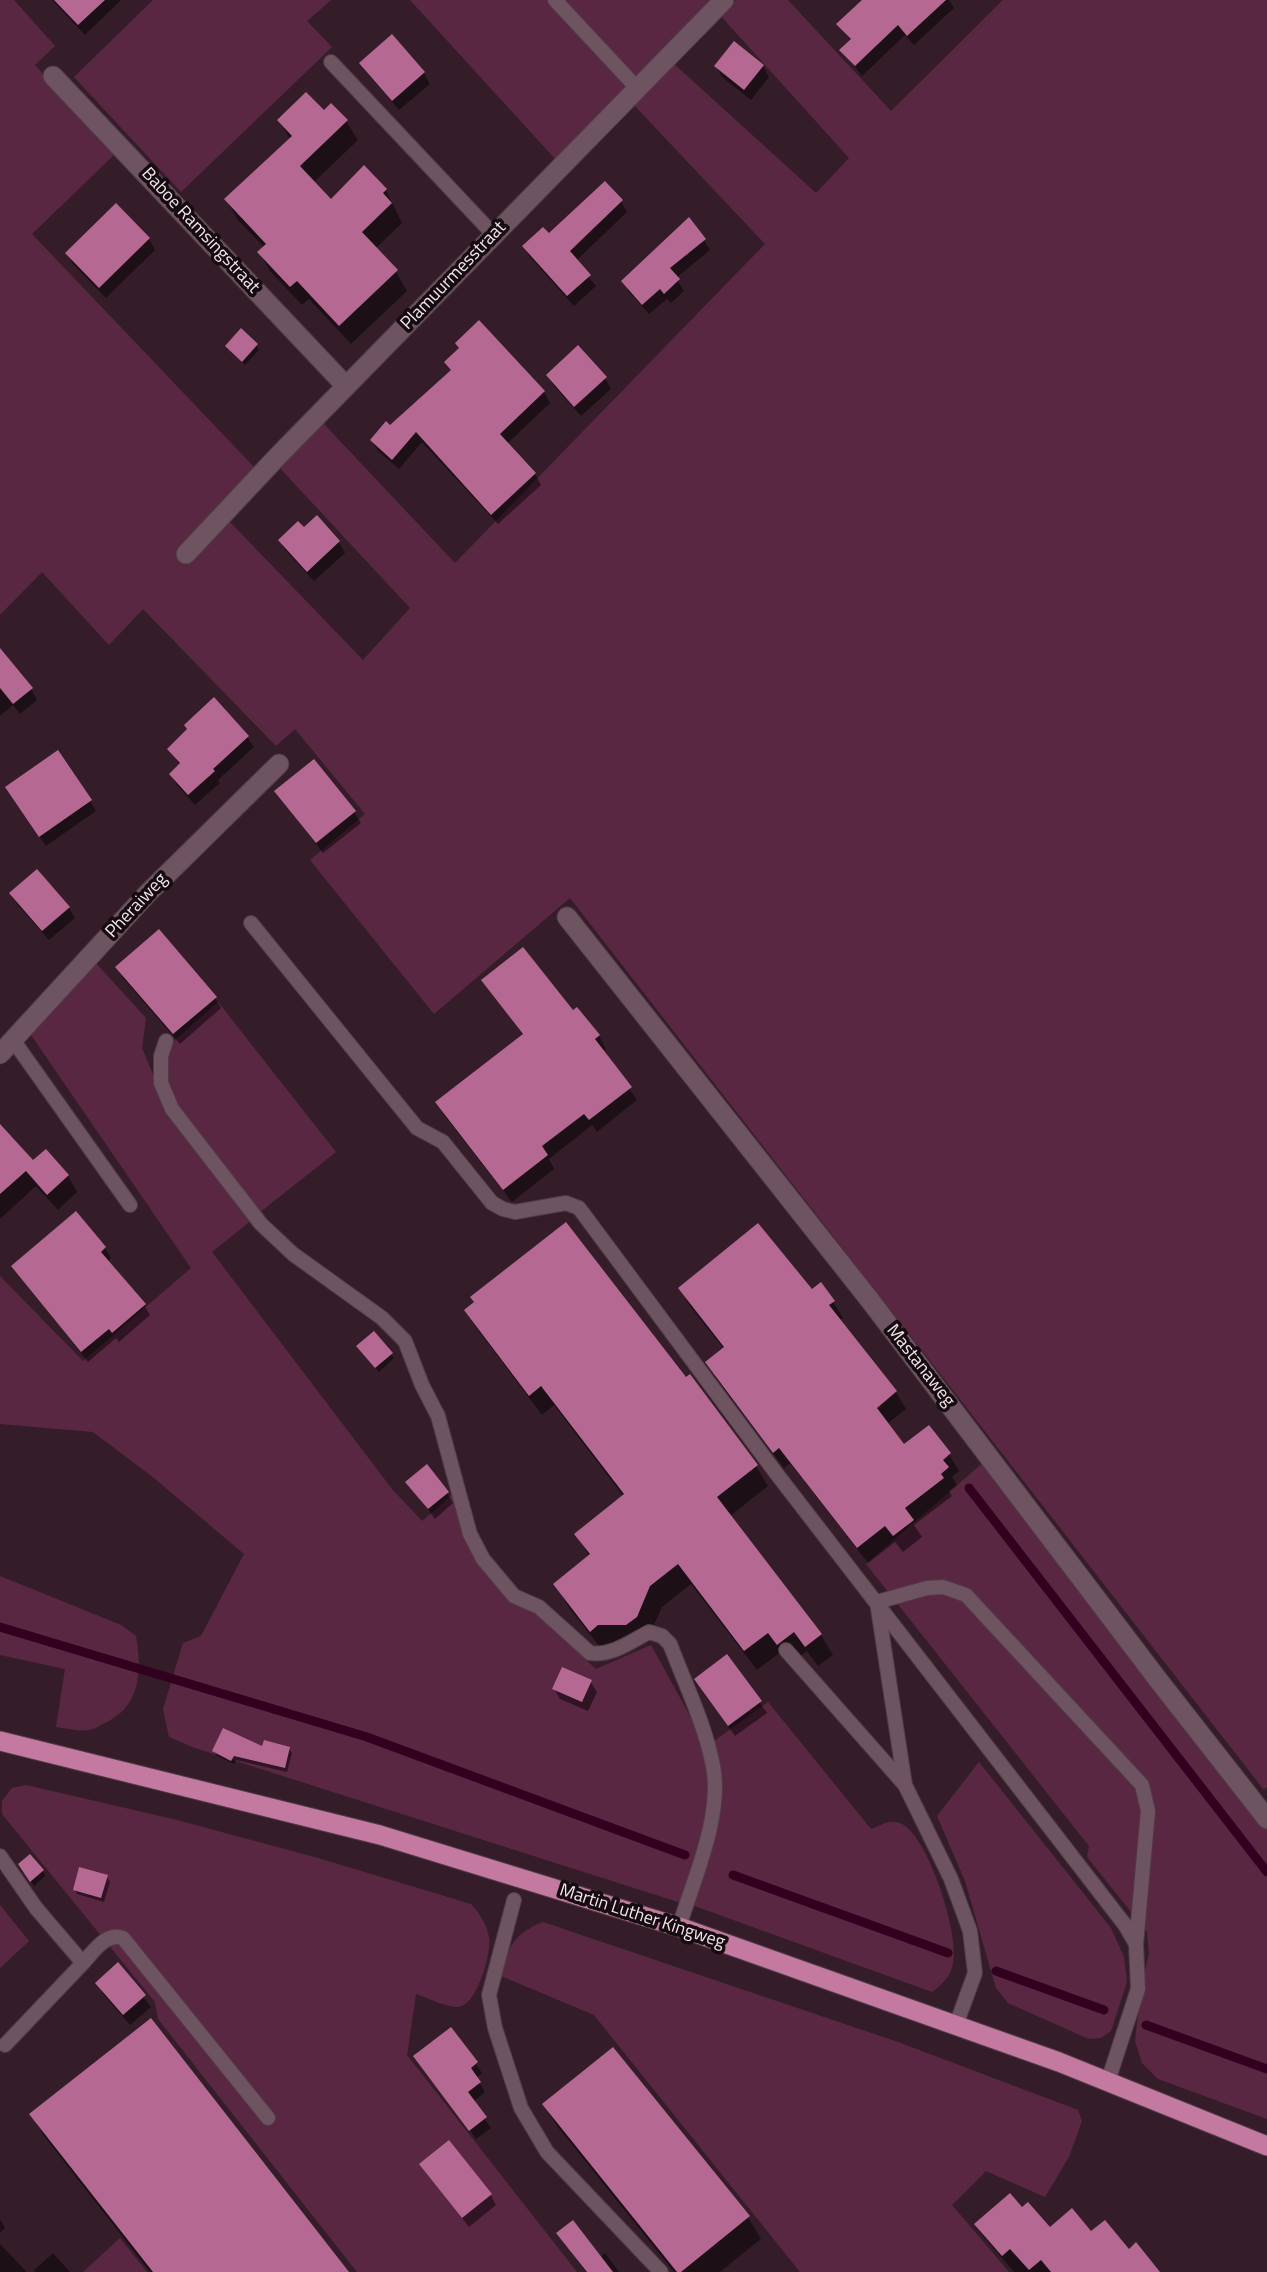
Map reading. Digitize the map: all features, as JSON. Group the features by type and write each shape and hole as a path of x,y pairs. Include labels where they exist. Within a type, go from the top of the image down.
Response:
{"main road":[{"name":"Martin Luther Kingweg","path":"0,1741 380,1835 679,1927 1108,2081 1267,2146"}],"street":[{"name":"Plamuurmesstraat","path":"187,554 346,386 724,0"},
{"name":"Baboe Ramsingstraat","path":"53,76 346,386"},
{"name":"Pheraiweg","path":"7,1047 148,893 279,764"},
{"name":"Mastanaweg","path":"567,917 869,1299 1267,1819"}],"lane":[{"path":"555,0 637,88"},
{"path":"331,62 495,235"},
{"path":"251,923 417,1128 443,1142 492,1203 515,1212 566,1203 579,1208 776,1473 1108,1903 1136,1944"},
{"path":"166,1041 162,1056 161,1083 172,1109 261,1224 293,1254 382,1318 405,1341 422,1385 438,1416 470,1534 483,1559 514,1596 539,1607 590,1653 612,1652 649,1632 662,1636 670,1644 705,1734 714,1768 715,1795 705,1842 679,1927"},
{"path":"7,1047 130,1205"},
{"path":"877,1602 927,1588 943,1587 966,1595 1142,1786 1148,1811 1136,1944 1138,1989 1108,2081"},
{"path":"877,1602 905,1785"},
{"path":"786,1650 905,1785 951,1880 971,1931 975,1973 956,2025"},
{"path":"0,1856 36,1908 83,1962"},
{"path":"514,1900 489,1995 495,2028 520,2108 547,2152 661,2272"},
{"path":"5,2045 83,1962 109,1937 117,1936 123,1938 268,2118"}],"shaded area":[{"path":"0,0 14,0 55,46 35,65 116,153 32,234 255,468 176,554 186,565 229,521 363,660 410,608 278,466 322,422 455,563 765,244 632,103 673,63 816,193 849,158 720,15 736,0 788,0 891,111 1003,0 1267,0 1267,1787 1264,1790 570,898 434,1014 310,860 365,814 295,729 276,746 143,609 109,645 42,572 0,615"},
{"path":"153,0 331,0 307,21 332,47 181,192 74,77"},
{"path":"410,0 549,0 630,86 557,161"},
{"path":"564,0 713,0 636,79"},
{"path":"94,961 146,1018 142,1048 157,1084 253,1219 212,1252 392,1489 422,1521 453,1494 479,1562 596,1669 651,1645 701,1736 710,1767 706,1824 681,1903 195,1748 169,1737 163,1709 183,1643 201,1636 244,1554 154,1478 93,1432 0,1424 0,1276 83,1361 191,1268 29,1032"},
{"path":"218,1002 336,1152 259,1213 176,1107 168,1085 168,1056 175,1040"},
{"path":"985,1461 1267,1828 1267,2119 1158,2079 1142,2063 1135,2041 1141,1986 1149,1954 1147,1932 1087,1857 1089,1846 866,1564"},
{"path":"0,1576 121,1625 136,1636 139,1663 136,1687 132,1698 116,1717 90,1730 56,1727 65,1669 0,1655"},
{"path":"768,1702 871,1829 898,1822 912,1833 923,1848 948,1913 954,1954 948,1975 932,1992 692,1905 720,1801 720,1765 714,1741"},
{"path":"979,1762 1111,1928 1124,1957 1127,1982 1111,2031 1101,2038 1089,2039 1008,2003 996,1988 965,1881 937,1816"},
{"path":"26,1785 177,1820 318,1858 471,1904 482,1919 489,1937 482,1977 471,1998 458,2007 416,1994 407,2055 577,2272 357,2272 158,2019 155,2002 2,1814 2,1801 12,1788"},
{"path":"0,1905 29,1941 0,1968"},
{"path":"543,1922 898,2042 1078,2110 1082,2121 1069,2157 1045,2197 986,2171 952,2205 1009,2272 800,2272 594,2015 501,1976 505,1958 513,1943 526,1931"},
{"path":"120,2238 147,2272 83,2272"}],"building":[{"path":"54,0 105,0 78,25"},
{"path":"862,0 946,0 907,36 898,25 855,66 839,50 851,39 836,24"},
{"path":"392,34 425,72 392,101 359,63"},
{"path":"734,41 764,65 744,90 714,66"},
{"path":"306,92 324,110 331,103 348,120 300,166 331,199 364,165 387,189 383,193 392,203 362,232 398,270 339,326 297,281 290,287 257,252 266,244 224,199 292,136 277,120"},
{"path":"605,181 623,200 570,251 591,275 567,296 522,246 543,227 549,233"},
{"path":"116,203 150,238 99,288 65,253"},
{"path":"689,217 706,239 670,268 680,279 664,294 660,289 642,305 621,281"},
{"path":"479,320 545,391 500,434 536,473 491,515 416,432 392,460 370,440 386,421 390,425 451,370 444,362 459,348 455,343"},
{"path":"241,328 258,344 242,362 225,346"},
{"path":"578,345 607,377 574,407 546,375"},
{"path":"317,515 340,541 307,572 278,540 298,521 304,527"},
{"path":"0,648 33,688 13,704 0,688"},
{"path":"214,697 249,736 188,795 169,774 180,763 167,749 187,729 184,725"},
{"path":"58,750 92,800 39,837 5,787"},
{"path":"314,759 356,811 316,843 274,791"},
{"path":"37,869 70,907 42,931 9,893"},
{"path":"159,929 217,997 173,1034 115,967"},
{"path":"523,947 573,1010 577,1007 600,1035 595,1039 632,1087 589,1120 584,1114 542,1146 548,1155 503,1190 435,1102 523,1034 481,980"},
{"path":"0,1124 33,1160 46,1149 69,1175 47,1195 26,1171 0,1194"},
{"path":"76,1211 106,1247 101,1252 146,1304 112,1333 109,1329 81,1352 11,1266"},
{"path":"566,1222 686,1377 690,1374 758,1465 717,1497 822,1634 805,1647 794,1632 777,1645 768,1633 744,1651 678,1564 650,1586 637,1617 626,1625 598,1625 590,1632 553,1584 590,1554 574,1534 624,1494 541,1386 529,1396 464,1310 474,1302 470,1297"},
{"path":"758,1223 812,1289 821,1282 835,1301 829,1305 897,1391 877,1408 904,1444 929,1425 951,1453 943,1460 949,1467 941,1474 944,1478 905,1508 914,1520 893,1536 885,1526 857,1548 779,1448 773,1453 705,1362 724,1347 678,1288"},
{"path":"374,1331 393,1353 375,1368 356,1346"},
{"path":"427,1464 449,1492 428,1509 405,1482"},
{"path":"727,1654 762,1701 728,1726 694,1679"},
{"path":"562,1667 592,1680 582,1702 552,1689"},
{"path":"223,1728 262,1746 264,1740 290,1747 285,1768 234,1756 231,1761 212,1751"},
{"path":"30,1854 44,1870 30,1882 18,1864"},
{"path":"79,1867 108,1875 101,1898 73,1890"},
{"path":"118,1962 146,1995 123,2015 95,1983"},
{"path":"151,2018 349,2272 153,2272 29,2114"},
{"path":"451,2027 478,2062 471,2068 481,2082 468,2092 487,2117 469,2131 413,2056"},
{"path":"613,2047 750,2216 681,2272 677,2272 542,2104"},
{"path":"449,2140 492,2194 462,2218 419,2164"},
{"path":"1010,2193 1022,2207 1028,2202 1050,2227 1072,2208 1091,2231 1105,2220 1129,2249 1136,2242 1160,2272 1051,2272 1041,2260 1029,2270 1010,2249 1002,2256 974,2224"},
{"path":"573,2220 613,2272 587,2272 556,2233"}],"waterway":[{"path":"969,1488 1267,1872"},
{"path":"0,1627 367,1737 685,1855"},
{"path":"733,1875 948,1953"},
{"path":"996,1971 1104,2010"},
{"path":"1146,2025 1267,2069"}]}
